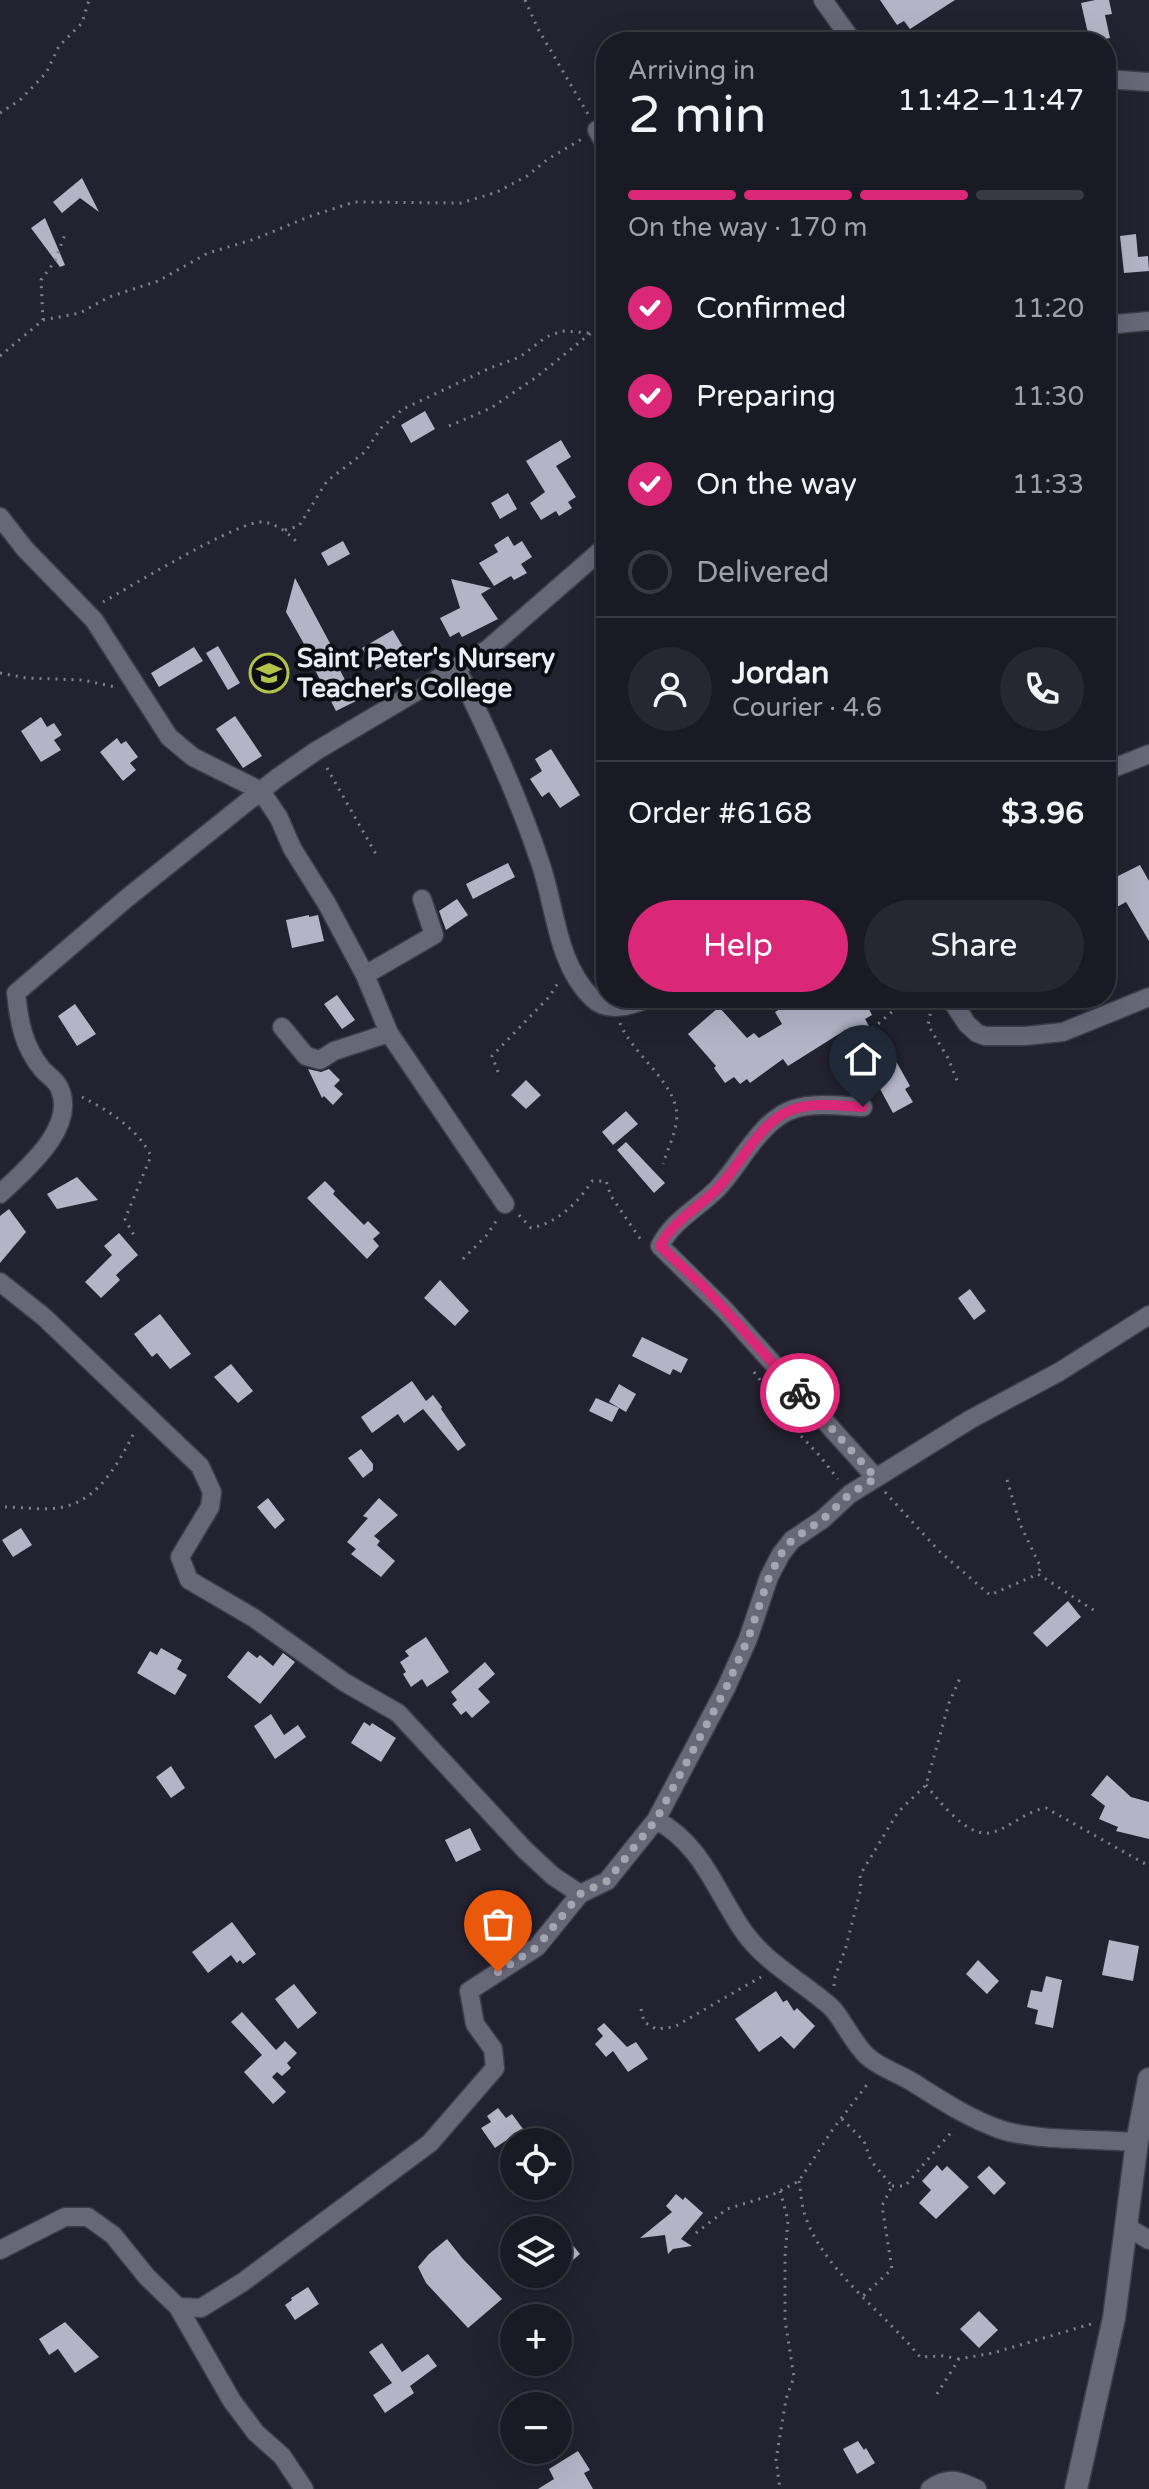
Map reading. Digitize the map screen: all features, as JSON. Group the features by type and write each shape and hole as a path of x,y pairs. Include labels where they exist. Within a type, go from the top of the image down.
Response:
{"street":[{"path":"823,0 846,32"},
{"path":"1116,80 1149,82"},
{"path":"1116,324 1149,321"},
{"path":"0,517 25,549 94,620 169,737 193,757 261,791 365,975 389,1033 505,1204"},
{"path":"0,1194 55,1134 64,1106 58,1084 41,1068 25,1042 8,990 65,949 261,791 316,751 457,669 500,639 596,555"},
{"path":"457,669 541,864 569,966 596,1002"},
{"path":"1116,767 1149,754"},
{"path":"365,975 434,935 422,899"},
{"path":"957,1008 967,1024 985,1036 1033,1036 1071,1029 1149,997"},
{"path":"282,1027 306,1056 320,1060 334,1051 389,1033"},
{"path":"863,1107 796,1108 781,1116 769,1126 716,1190 665,1235 660,1246 704,1287 876,1478"},
{"path":"0,1282 44,1317 200,1466 212,1492 210,1507 180,1557 189,1580 254,1618 344,1682 398,1713 525,1850 553,1876 580,1894"},
{"path":"178,2307 201,2308 243,2282 430,2143 495,2068 493,2049 475,2024 469,1991 537,1947 580,1894 607,1881 656,1820 726,1688 748,1639 769,1577 792,1540 823,1519 850,1494 971,1419 1059,1372 1149,1315"},
{"path":"656,1820 669,1827 699,1856 745,1933 778,1967 833,2009 866,2055 881,2066 897,2072 965,2114 1000,2130 1025,2135 1137,2142"},
{"path":"1076,2489 1114,2318 1137,2142 1149,2079"},
{"path":"0,2250 65,2217 88,2217 113,2235 147,2277 178,2307 232,2401 256,2433 282,2456 304,2489"},
{"path":"1127,2227 1149,2240"},
{"path":"930,2489 941,2481 951,2479 977,2489"}],"path":[{"path":"0,113 20,100 46,73 59,46 82,23 89,0"},
{"path":"525,0 538,29 596,126"},
{"path":"0,356 43,320 80,313 109,297 158,281 208,253 354,202 461,203 497,192 527,176 548,159 596,141"},
{"path":"43,320 41,280 55,261 66,232"},
{"path":"449,426 491,408 535,378 596,328"},
{"path":"285,530 299,526 327,481 365,452 381,428 403,409 520,357 546,337 562,331 590,333"},
{"path":"86,611 233,529 261,522 285,530 299,544"},
{"path":"0,673 26,678 83,680 105,686 139,689"},
{"path":"316,751 377,856"},
{"path":"498,1072 492,1056 549,997 569,966"},
{"path":"614,1008 627,1039 667,1090 676,1109 675,1129 663,1164"},
{"path":"863,1107 835,1045 850,1042 871,1030 896,1008"},
{"path":"932,1008 928,1025 948,1058 958,1083"},
{"path":"58,1084 102,1106 144,1141 151,1156 125,1219 136,1239"},
{"path":"463,1259 486,1236 505,1204 531,1228 543,1226 569,1207 592,1181 606,1181 611,1196 648,1252"},
{"path":"748,1365 778,1403 786,1420 850,1494"},
{"path":"5,1507 63,1507 94,1493 120,1460 143,1413"},
{"path":"876,1478 888,1498 939,1551 990,1595 1038,1574 1041,1568 1020,1524 1007,1480"},
{"path":"1038,1574 1098,1613"},
{"path":"833,2009 835,1977 858,1899 860,1875 898,1812 926,1785 949,1703 960,1678"},
{"path":"926,1785 950,1813 977,1831 990,1833 1033,1810 1046,1808 1149,1866"},
{"path":"641,2009 644,2022 656,2029 674,2027 778,1967"},
{"path":"696,2233 727,2209 780,2191 799,2181 881,2066"},
{"path":"841,2119 864,2141 871,2161 892,2186 905,2186 936,2153 965,2114"},
{"path":"799,2181 804,2214 825,2252 862,2297 920,2357 959,2359 993,2353 1114,2318"},
{"path":"862,2297 892,2269 882,2206 892,2186"},
{"path":"780,2191 788,2220 785,2320 794,2377 786,2399 776,2460 780,2489"},
{"path":"937,2394 959,2359"}],"building":[{"path":"880,0 955,0 910,29 904,21 897,25"},
{"path":"1109,0 1112,14 1105,15 1109,32 1088,32 1081,3"},
{"path":"82,178 99,212 80,198 62,213 53,202"},
{"path":"45,218 65,265 60,267 31,228"},
{"path":"1136,234 1138,257 1148,256 1149,271 1124,273 1120,236"},
{"path":"425,411 435,429 411,443 401,425"},
{"path":"561,440 571,457 556,466 576,497 568,502 572,508 559,516 556,511 541,520 530,503 545,492 526,461"},
{"path":"508,493 517,509 500,519 491,503"},
{"path":"508,536 514,546 522,541 532,557 521,564 527,573 514,580 511,576 494,586 479,563 498,552 494,545"},
{"path":"343,541 350,554 328,566 321,553"},
{"path":"295,578 332,647 329,649 356,701 336,711 314,668 317,667 286,612"},
{"path":"451,579 491,588 481,594 498,619 462,637 459,632 450,637 440,618 460,608"},
{"path":"393,630 406,652 375,670 362,648"},
{"path":"218,646 240,683 228,690 206,653"},
{"path":"194,647 203,661 159,687 151,673"},
{"path":"235,716 262,756 243,768 216,729"},
{"path":"41,717 47,727 54,723 62,735 54,740 61,750 41,762 21,731"},
{"path":"117,738 121,744 126,741 138,757 130,763 136,770 123,781 100,752"},
{"path":"551,749 580,795 560,808 549,792 542,797 530,779 542,771 535,759"},
{"path":"508,863 515,877 473,899 466,884"},
{"path":"1140,865 1149,881 1149,941 1126,902 1116,908 1116,877"},
{"path":"457,899 468,915 446,930 439,911"},
{"path":"318,915 324,941 292,948 286,920"},
{"path":"337,995 355,1020 342,1029 324,1004"},
{"path":"75,1004 96,1034 77,1046 58,1016"},
{"path":"720,1008 747,1038 754,1033 759,1038 782,1024 775,1012 782,1008 868,1008 872,1015 865,1019 883,1051 888,1047 910,1086 905,1089 913,1102 893,1113 879,1087 874,1090 858,1061 863,1058 847,1029 788,1066 783,1059 750,1083 747,1079 740,1084 734,1077 725,1083 714,1068 716,1066 688,1034"},
{"path":"308,1069 321,1072 329,1069 340,1080 334,1086 343,1094 333,1105 324,1096 322,1098"},
{"path":"526,1080 541,1095 526,1109 511,1095"},
{"path":"626,1111 638,1124 613,1145 602,1132"},
{"path":"626,1142 665,1183 654,1193 617,1150"},
{"path":"77,1177 98,1200 57,1209 47,1194"},
{"path":"325,1181 335,1191 333,1194 364,1225 368,1221 380,1233 373,1239 379,1246 367,1259 307,1198"},
{"path":"9,1209 26,1232 0,1263 0,1216"},
{"path":"119,1233 138,1255 116,1275 120,1280 101,1298 85,1282 112,1255 104,1246"},
{"path":"440,1280 469,1311 455,1326 424,1298"},
{"path":"970,1289 986,1311 974,1320 958,1298"},
{"path":"160,1314 191,1354 170,1369 157,1353 152,1357 134,1334"},
{"path":"642,1337 688,1359 681,1373 673,1369 670,1375 632,1356"},
{"path":"231,1364 253,1391 238,1403 214,1377"},
{"path":"412,1381 426,1401 433,1395 442,1407 466,1445 458,1451 423,1409 404,1423 398,1414 372,1433 361,1417"},
{"path":"619,1384 636,1394 626,1412 609,1402"},
{"path":"596,1398 619,1408 612,1422 589,1411"},
{"path":"361,1449 373,1464 373,1470 363,1478 348,1458"},
{"path":"268,1498 285,1520 275,1529 257,1507"},
{"path":"379,1498 398,1515 374,1536 380,1541 377,1545 395,1561 381,1577 351,1554 356,1549 347,1542 368,1518 363,1516"},
{"path":"21,1528 32,1545 13,1557 2,1540"},
{"path":"1068,1601 1081,1617 1047,1647 1033,1633"},
{"path":"426,1637 449,1672 427,1687 422,1679 411,1687 400,1662 409,1656 405,1651"},
{"path":"161,1648 182,1660 177,1669 187,1675 175,1695 137,1673 150,1651 157,1655"},
{"path":"248,1651 257,1658 260,1655 273,1666 283,1653 295,1662 260,1704 227,1677"},
{"path":"485,1662 495,1674 478,1689 490,1702 472,1718 466,1711 461,1715 452,1704 457,1700 451,1692"},
{"path":"271,1714 284,1735 298,1725 306,1737 275,1759 254,1726"},
{"path":"364,1722 370,1726 372,1723 396,1738 381,1762 351,1743"},
{"path":"171,1766 185,1788 171,1798 156,1777"},
{"path":"1107,1775 1131,1797 1149,1802 1149,1839 1116,1831 1118,1827 1099,1819 1105,1806 1091,1795"},
{"path":"470,1828 481,1850 456,1862 445,1840"},
{"path":"232,1922 256,1954 243,1964 240,1960 237,1963 231,1955 208,1973 192,1952"},
{"path":"1109,1940 1139,1946 1133,1981 1102,1975"},
{"path":"978,1960 999,1981 987,1994 966,1974"},
{"path":"1046,1976 1062,1980 1053,2028 1035,2024 1038,2010 1027,2007 1031,1990 1042,1992"},
{"path":"294,1984 317,2013 298,2029 275,1999"},
{"path":"776,1991 783,2002 787,2000 794,2011 797,2008 815,2026 794,2049 781,2036 759,2052 735,2019"},
{"path":"242,2012 276,2050 285,2041 297,2053 287,2063 291,2068 282,2076 277,2072 272,2077 286,2092 273,2104 244,2072 262,2055 231,2022"},
{"path":"604,2023 627,2047 636,2042 648,2059 628,2072 613,2051 606,2057 595,2044 603,2036 597,2029"},
{"path":"498,2108 506,2118 512,2114 522,2128 500,2128 500,2145 495,2148 481,2128 491,2122 487,2116"},
{"path":"937,2165 942,2171 947,2166 969,2187 936,2219 919,2203 931,2190 922,2181"},
{"path":"989,2166 1006,2183 994,2195 977,2177"},
{"path":"676,2194 683,2200 685,2197 703,2213 681,2239 692,2246 673,2249 668,2254 665,2235 640,2238 672,2212 666,2206"},
{"path":"447,2239 502,2299 468,2328 426,2283 418,2267"},
{"path":"572,2244 580,2254 572,2261"},
{"path":"308,2287 319,2304 295,2320 285,2305"},
{"path":"979,2311 998,2330 979,2348 960,2329"},
{"path":"65,2322 99,2357 75,2373 58,2349 49,2355 39,2339"},
{"path":"382,2343 402,2372 428,2354 437,2366 410,2386 414,2393 385,2413 373,2395 392,2383 369,2352"},
{"path":"858,2441 875,2463 857,2474 843,2449"},
{"path":"578,2451 590,2470 584,2473 593,2489 538,2489 554,2479 549,2469 557,2464 572,2464 572,2455"}],"way so far":[{"path":"498,1972 537,1947 580,1894 607,1881 656,1820 726,1688 781,1554 792,1540 823,1519 850,1494 876,1478 800,1393"}],"place":[{"name":"Saint Peter's Nursery Teacher's College","path":"269,673"}],"route":[{"path":"800,1393 704,1287 660,1246 665,1235 716,1190 769,1126 781,1116 796,1108 863,1107"}]}
